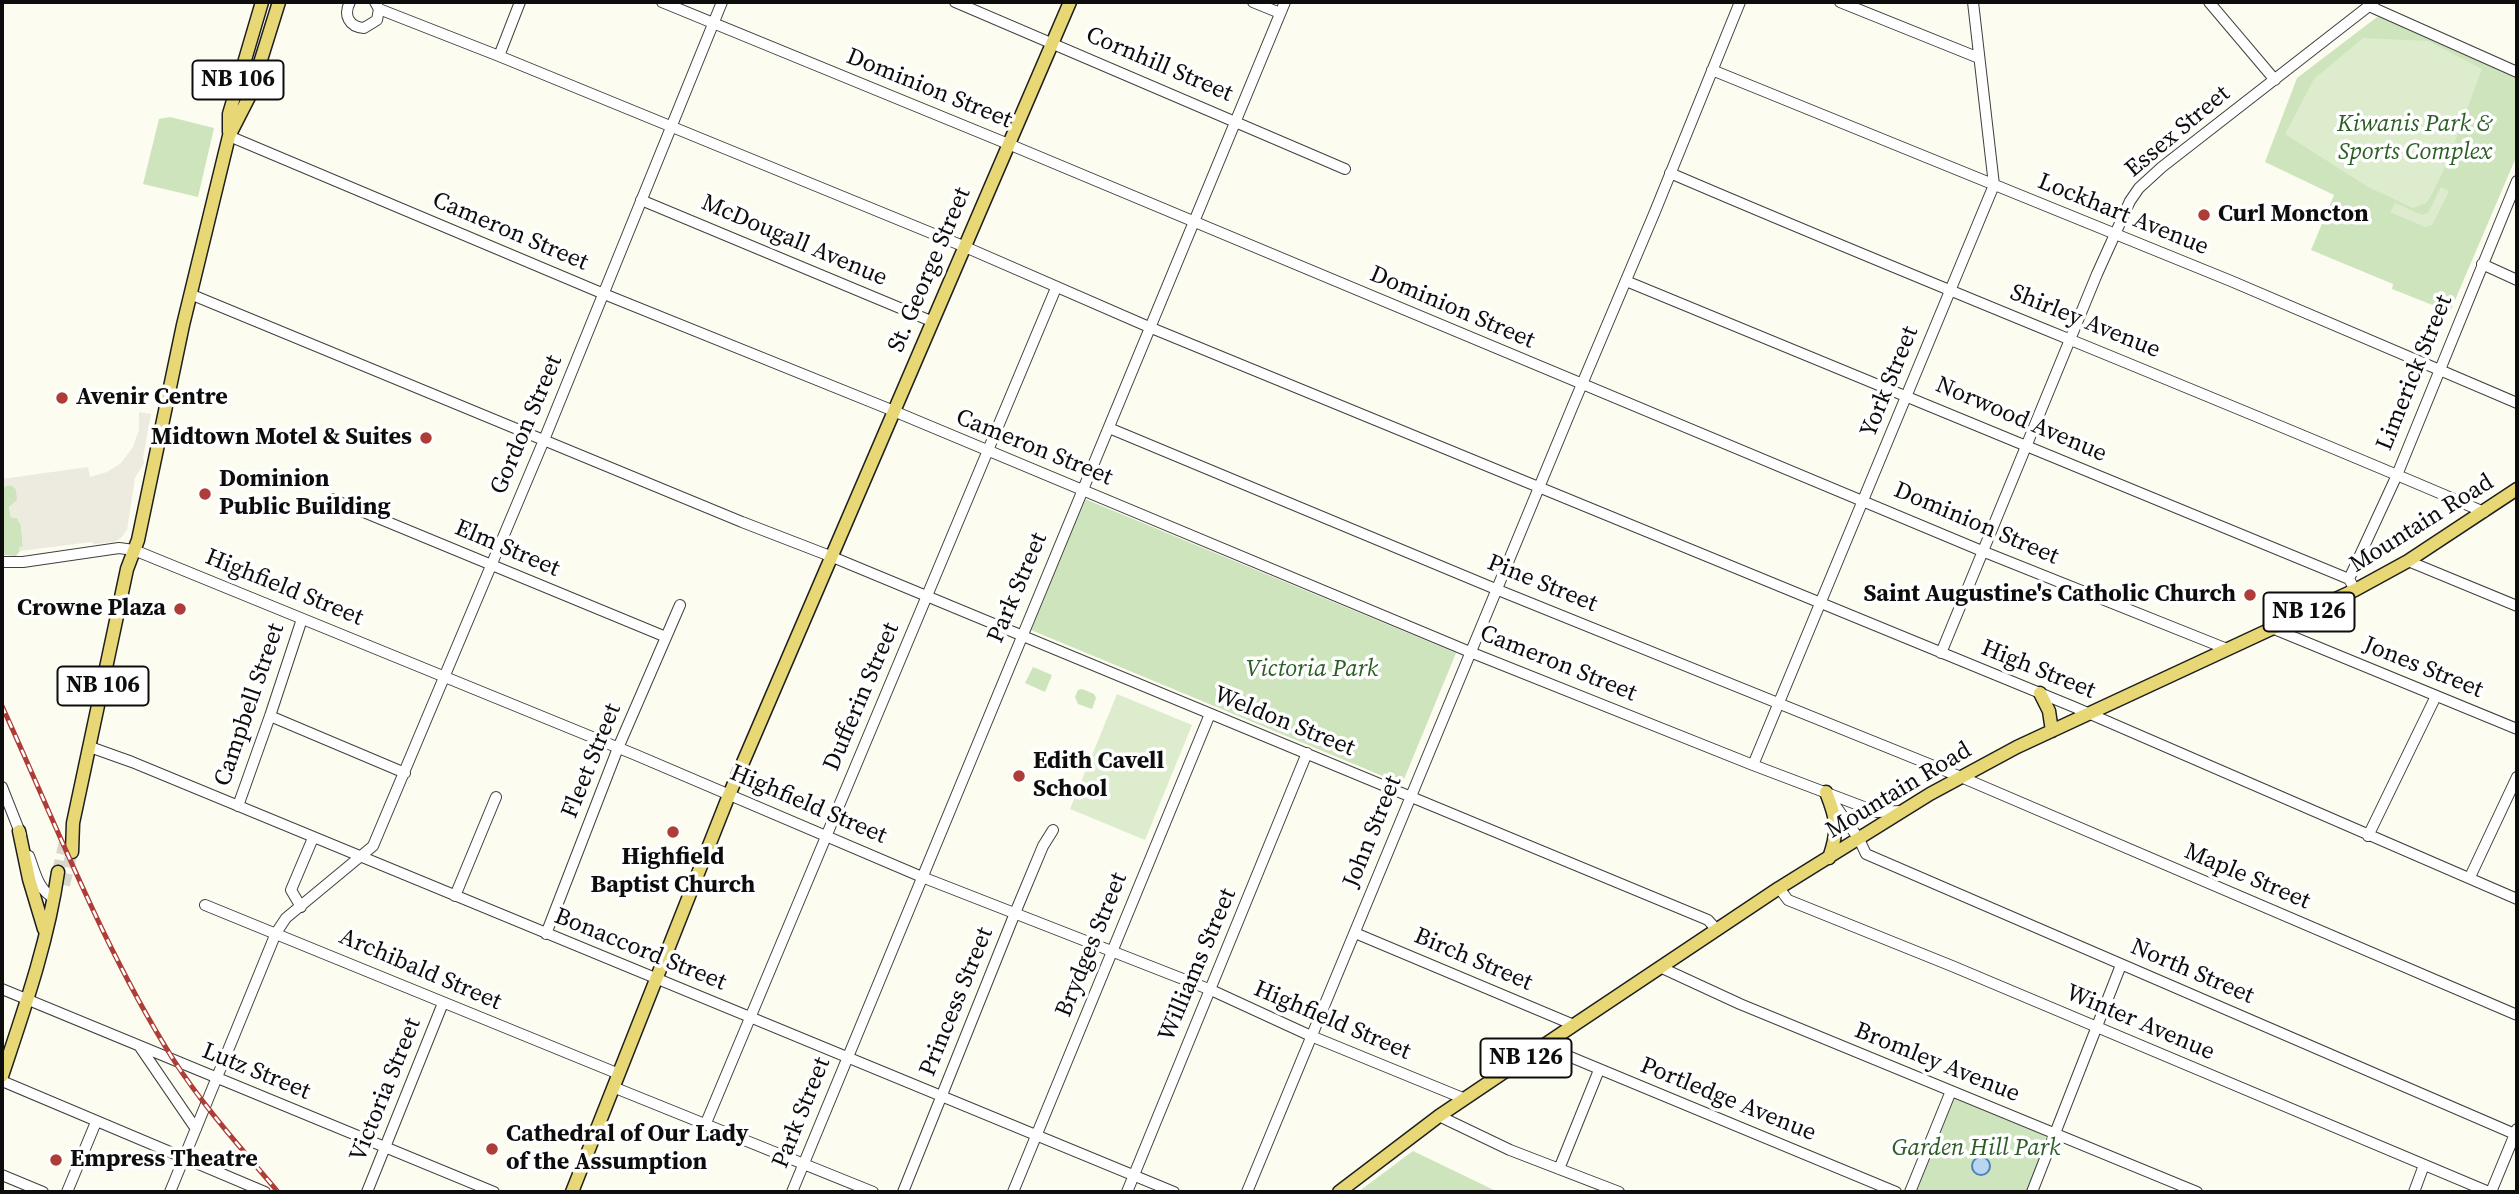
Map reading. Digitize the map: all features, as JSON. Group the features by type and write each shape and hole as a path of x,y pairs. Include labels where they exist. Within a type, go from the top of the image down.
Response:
{"main road":[{"name":"NB 106","path":"229,136 229,114 262,2"},
{"name":"NB 106","path":"72,852 73,823 127,569 134,550 190,295 229,136 250,95 279,2"},
{"name":"St. George Street","path":"572,1192 729,795 1070,2"},
{"name":"Mountain Road","path":"1339,1192 1439,1116 1779,888 1903,811 1961,777 2052,731 2274,629 2352,584 2407,561 2517,489"},
{"path":"2040,693 2049,711 2052,731"},
{"path":"1826,792 1836,818 1836,838 1829,858"},
{"name":"NB 106","path":"66,838 73,823"},
{"path":"19,831 29,879 43,920 43,942"},
{"path":"2,1079 28,1000 58,872"},
{"path":"54,898 64,885"}],"street":[{"path":"350,2 347,18 359,28 373,24 377,6"},
{"path":"499,55 520,2"},
{"name":"Dominion Street","path":"662,2 1982,551 2227,649"},
{"name":"Gordon Street","path":"276,933 286,918 373,846 544,440 722,2"},
{"name":"Cornhill Street","path":"955,2 1345,169"},
{"path":"1252,2 1280,13"},
{"name":"Park Street","path":"792,1192 1285,2"},
{"name":"John Street","path":"1247,1192 1740,2"},
{"path":"1840,2 1858,5 1979,58"},
{"name":"York Street","path":"1753,765 1994,185 1973,2"},
{"path":"2209,2 2275,80"},
{"path":"2372,4 2517,72"},
{"name":"Essex Street","path":"1941,653 2070,339 2130,201 2139,188 2162,167 2372,4"},
{"name":"High Street","path":"377,6 2089,713 2517,899"},
{"name":"Lockhart Avenue","path":"1712,70 2231,281 2517,404"},
{"name":"Cameron Street","path":"229,136 1470,652 1877,812 1903,811"},
{"name":"Shirley Avenue","path":"1670,173 2484,512"},
{"name":"Limerick Street","path":"2352,584 2517,181"},
{"name":"McDougall Avenue","path":"641,200 931,321"},
{"path":"2482,264 2517,280"},
{"name":"Norwood Avenue","path":"1626,281 2028,445 2352,584"},
{"name":"Dufferin Street","path":"706,1123 1056,288"},
{"name":"Weldon Street","path":"190,295 1307,753 1708,920 1717,930"},
{"name":"Pine Street","path":"1109,428 1498,590 1961,777"},
{"name":"Elm Street","path":"332,499 666,637"},
{"path":"2,562 23,562 119,548 134,550"},
{"name":"Highfield Street","path":"134,550 618,748 922,877 1211,990 1465,1099"},
{"path":"2407,561 2517,606"},
{"name":"Fleet Street","path":"546,934 618,748 680,605"},
{"name":"Campbell Street","path":"237,806 302,619"},
{"name":"Jones Street","path":"2274,629 2517,729"},
{"path":"2368,836 2436,696"},
{"name":"Brydges Street","path":"1013,1192 1210,714"},
{"path":"270,716 405,773"},
{"name":"Bonaccord Street","path":"90,747 1174,1192"},
{"name":"Williams Street","path":"1127,1192 1307,753"},
{"path":"2470,877 2517,776"},
{"name":"Maple Street","path":"1961,777 2517,1015"},
{"path":"2,787 40,886 54,898"},
{"path":"1826,792 1858,839"},
{"path":"455,896 496,797"},
{"name":"Princess Street","path":"903,1192 1015,913 1043,846 1053,830"},
{"path":"301,907 291,890 313,838"},
{"name":"North Street","path":"1858,839 1866,854 2516,1133"},
{"name":"Winter Avenue","path":"1779,888 1788,900 2490,1192"},
{"name":"Archibald Street","path":"205,905 619,1074"},
{"path":"170,1192 276,933"},
{"name":"Birch Street","path":"1354,933 1574,1025"},
{"path":"2032,1192 2121,965"},
{"name":"Bromley Avenue","path":"1662,968 1752,1009 2197,1192"},
{"name":"Lutz Street","path":"2,989 494,1192"},
{"name":"Victoria Street","path":"367,1192 443,1003"},
{"name":"Portledge Avenue","path":"1544,1046 1896,1192"},
{"path":"140,1047 196,1129"},
{"path":"1559,1169 1599,1070"},
{"path":"2,1079 96,1122 265,1192"},
{"path":"614,1087 873,1192"},
{"path":"1910,1192 1951,1091"},
{"path":"1439,1116 1510,1150 1612,1191"},
{"path":"67,1192 96,1122"},
{"path":"2490,1192 2516,1133"},
{"path":"2414,1192 2424,1165"},
{"path":"2,1175 43,1192"}],"green space":[{"name":"Kiwanis Park & Sports Complex","path":"2381,14 2517,77 2517,155 2450,312 2392,289 2393,284 2311,250 2334,195 2265,162 2297,78"},
{"path":"2363,38 2428,41 2482,69 2447,163 2431,196 2426,203 2413,208 2368,187 2285,134 2314,79"},
{"path":"170,117 214,128 198,197 143,184 159,119"},
{"path":"2441,187 2449,191 2432,225 2425,227 2390,212 2395,203 2422,215 2428,213"},
{"path":"11,485 16,489 18,500 9,507 11,517 17,518 21,525 23,547 19,548 16,556 2,555 2,487"},
{"name":"Victoria Park","path":"1085,499 1456,653 1402,784 1031,630"},
{"path":"1033,667 1052,675 1045,692 1025,683"},
{"path":"1078,690 1094,694 1096,698 1092,709 1078,704 1075,697"},
{"path":"1117,694 1192,725 1145,840 1070,809"},
{"name":"Garden Hill Park","path":"1951,1091 2056,1134 2032,1192 1910,1192"},
{"path":"1413,1151 1498,1192 1358,1192"}],"shaded area":[{"path":"139,412 151,414 144,463 135,478 127,530 121,538 114,542 91,542 20,551 19,548 23,546 21,525 17,518 11,517 9,507 17,500 16,489 11,485 2,487 2,479 88,467 90,477 107,472 121,463 133,447 139,430"}],"water":[{"path":"1981,1157 1987,1160 1990,1166 1987,1172 1981,1175 1975,1172 1972,1166 1975,1160"}],"tunnel":[{"path":"58,872 66,837"},
{"path":"64,885 72,852"}],"railway":[{"path":"2,706 102,930 148,1017 197,1094 278,1192"}],"place":[{"name":"Curl Moncton","path":"2204,215"},
{"name":"Avenir Centre","path":"62,398"},
{"name":"Midtown Motel & Suites","path":"426,438"},
{"name":"Dominion Public Building","path":"205,494"},
{"name":"Saint Augustine's Catholic Church","path":"2250,595"},
{"name":"Crowne Plaza","path":"180,609"},
{"name":"Edith Cavell School","path":"1019,776"},
{"name":"Highfield Baptist Church","path":"673,832"},
{"name":"Cathedral of Our Lady of the Assumption","path":"492,1149"},
{"name":"Empress Theatre","path":"56,1160"}]}
